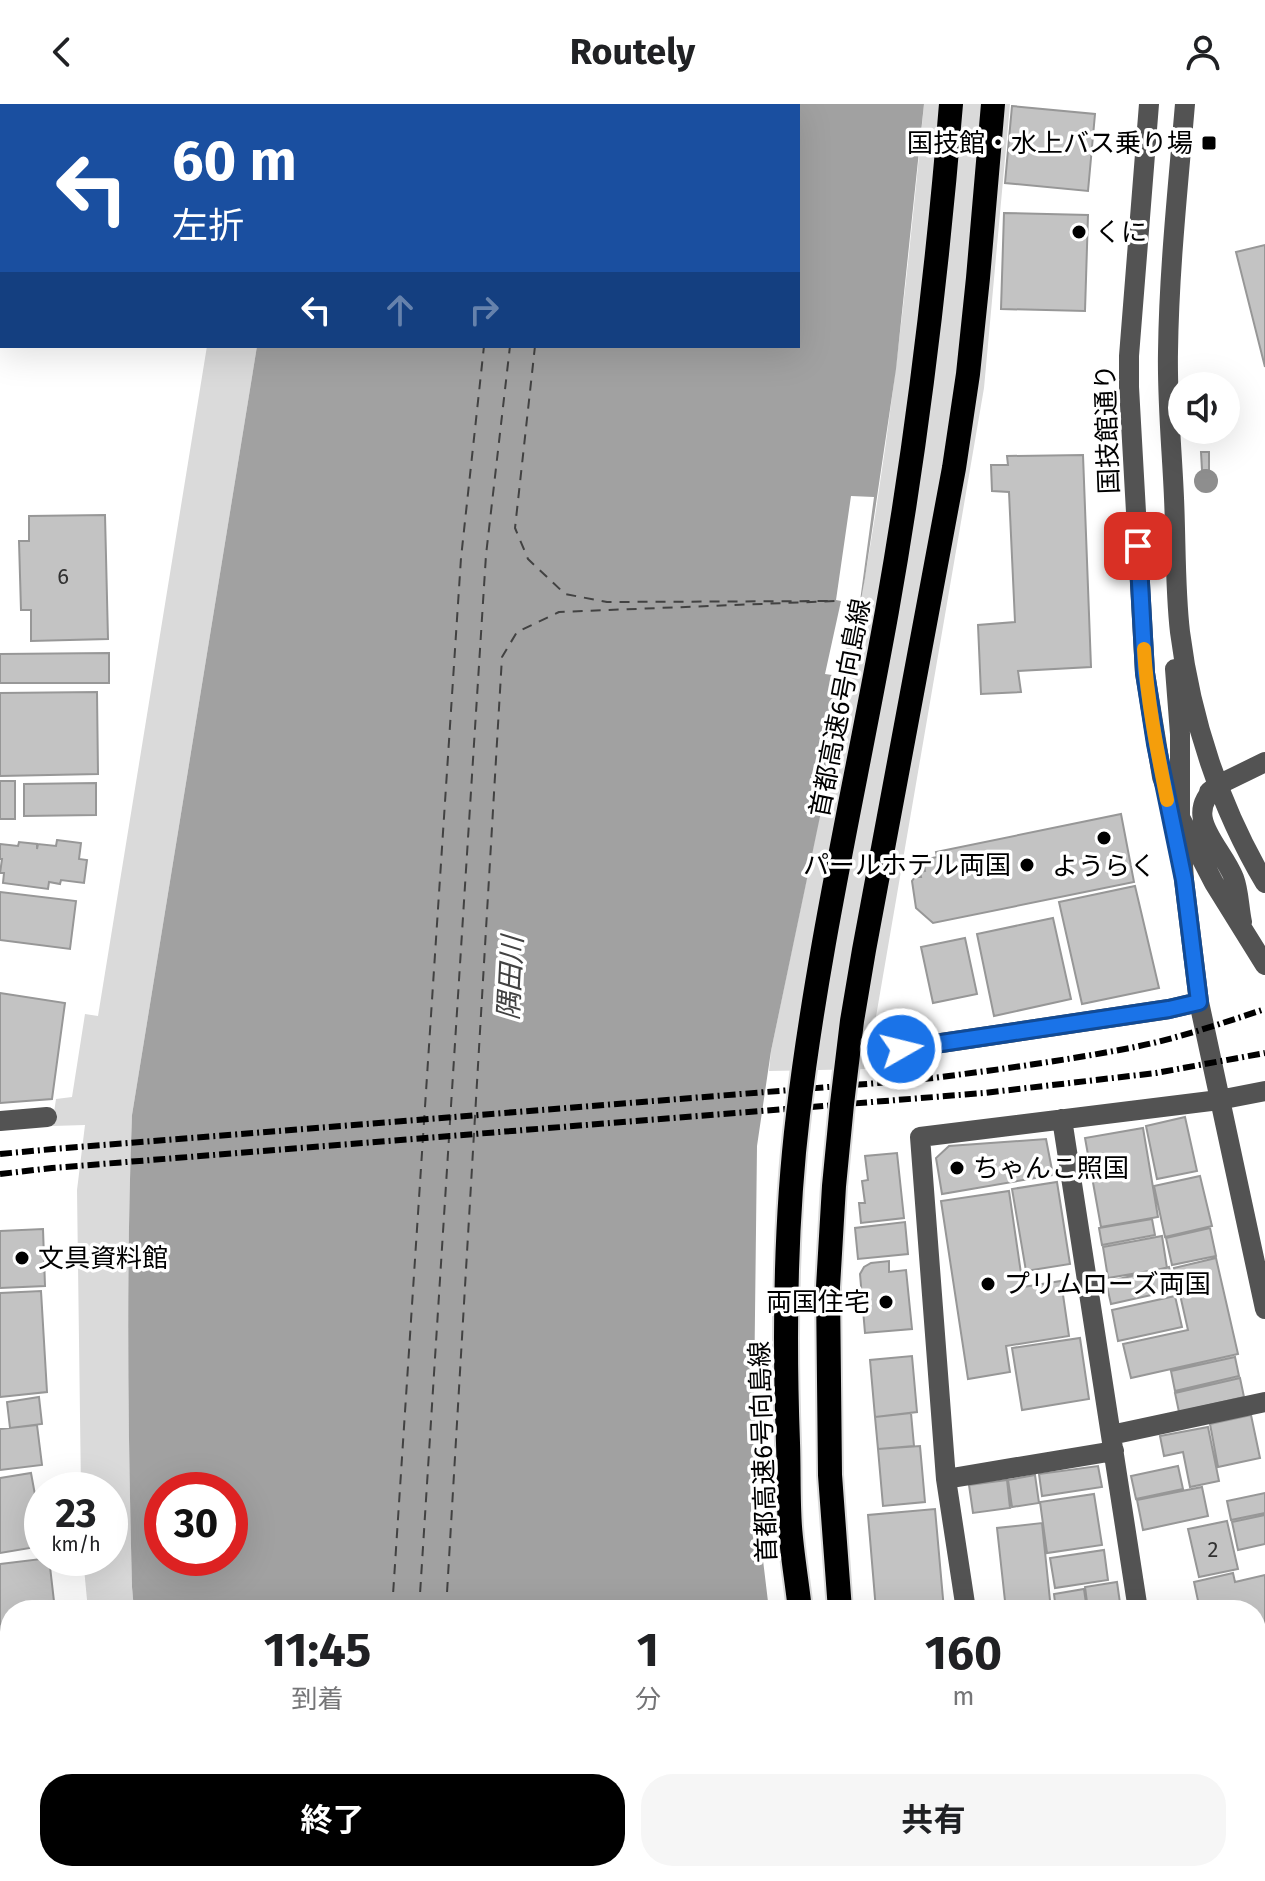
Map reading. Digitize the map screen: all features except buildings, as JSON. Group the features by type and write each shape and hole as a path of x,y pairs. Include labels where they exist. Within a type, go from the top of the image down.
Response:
{"highway":[{"name":"首都高速6号向島線","path":"799,1600 790,1526 785,1377 790,1216 798,1119 828,925 887,611 921,394 937,267 951,104"},
{"path":"839,1600 830,1475 828,1287 842,1104 859,978 968,374 993,104"}],"street":[{"name":"国技館通り","path":"1149,104 1133,292 1129,387 1145,673 1162,777 1169,796 1214,883 1265,965"},
{"path":"1185,104 1168,355 1180,629 1191,694 1218,785 1247,853 1265,883"},
{"path":"1180,629 1174,657 1180,734 1180,820 1199,1002 1265,1309"},
{"path":"1180,820 1194,803 1218,785 1265,762"},
{"path":"1162,777 1184,880"},
{"path":"1218,785 1207,794 1201,809 1206,829 1235,879 1243,931 1265,934"},
{"path":"901,1049 1199,1002"},
{"path":"964,1600 946,1479 920,1137 1219,1100 1265,1091"},
{"path":"0,1121 47,1117"},
{"path":"1062,1119 1136,1600"},
{"path":"946,1479 1112,1443 1265,1402"}],"shaded area":[{"path":"924,104 1010,104 984,388 867,1069 769,1071 875,518 899,341"},
{"path":"207,348 257,348 132,1115 128,1351 133,1600 87,1600 85,1576 128,1576 128,1472 81,1472 77,1190 85,1125 52,1126 56,1099 72,1097 85,1014 98,1016"}],"water":[{"name":"隅田川","path":"800,104 924,104 896,369 865,578 831,764 771,1051 757,1146 754,1398 760,1535 768,1600 133,1600 129,1233 132,1115 257,348 800,348"}],"pier":[{"path":"851,496 874,497 860,601 854,601 844,660 850,662 847,677 825,674 841,601 836,600"}],"ferry route":[{"path":"393,1600 461,558 484,348"},
{"path":"420,1600 486,555 510,348"},
{"path":"447,1600 502,657 517,632 559,612 835,601 607,602 565,594 528,559 515,528 535,348"}],"railway":[{"path":"0,1154 916,1080 1135,1047 1265,1009"},
{"path":"0,1174 984,1093 1156,1073 1265,1053"}],"slow traffic":[{"path":"1144,649 1145,673 1167,800"}],"place":[{"name":"国技館・水上バス乗り場","path":"1209,143"},
{"name":"くに","path":"1079,232"},
{"name":"ようらく","path":"1104,838"},
{"name":"パールホテル両国","path":"1027,865"},
{"name":"ちゃんこ照国","path":"957,1168"},
{"name":"文具資料館","path":"22,1258"},
{"name":"プリムローズ両国","path":"988,1284"},
{"name":"両国住宅","path":"886,1302"}],"route":[{"path":"901,1049 1199,1002 1184,880 1145,673 1138,546"}]}
